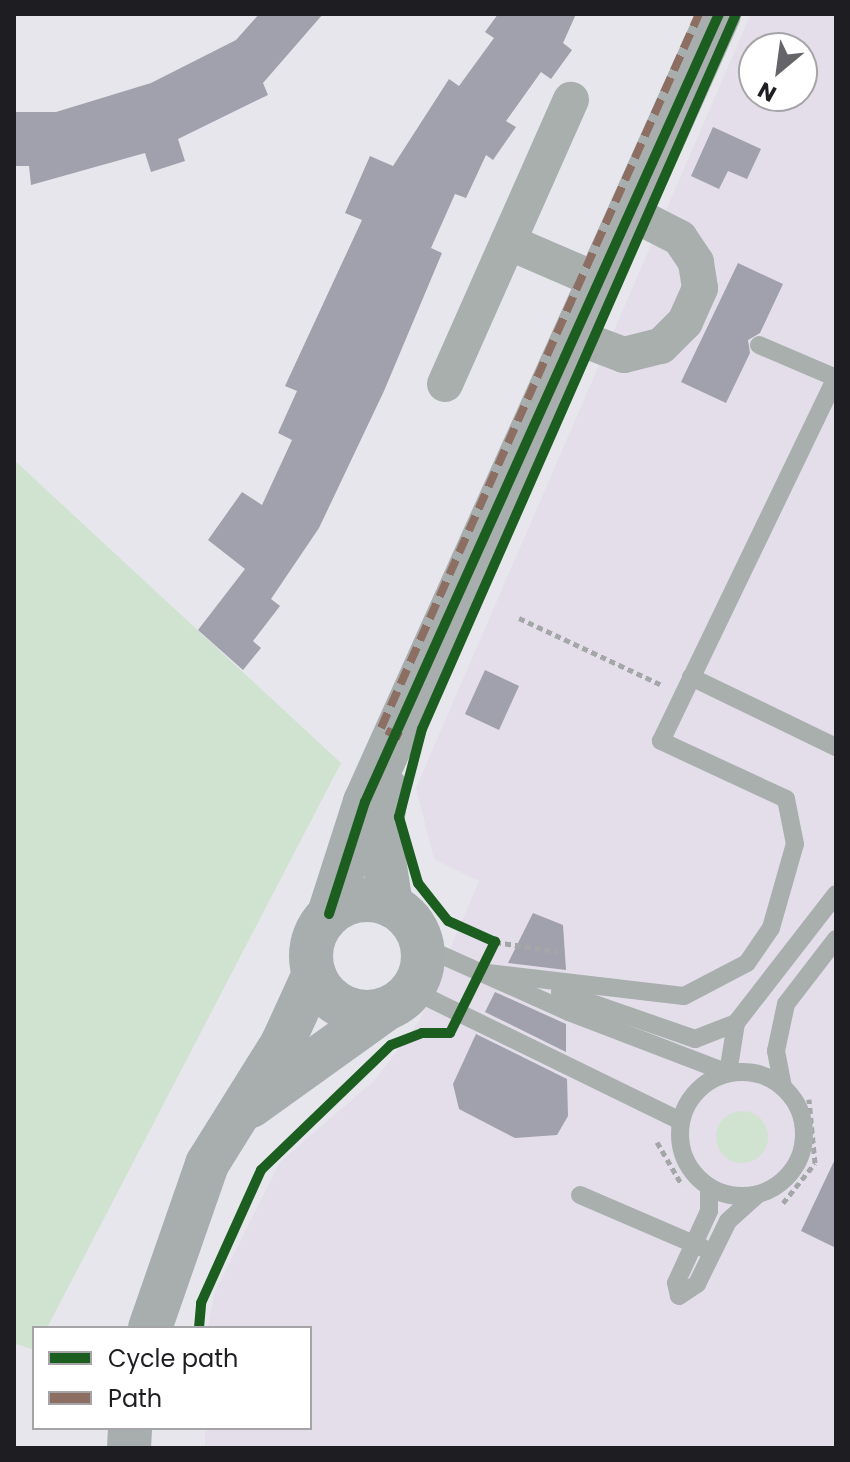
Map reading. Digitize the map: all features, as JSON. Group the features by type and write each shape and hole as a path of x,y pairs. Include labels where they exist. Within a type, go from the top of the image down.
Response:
{"street":[{"path":"151,1326 226,1124 282,1044 314,974 312,942 329,914 365,802 394,752 579,338 719,14"},
{"path":"445,384 571,100"},
{"path":"579,338 624,355 661,346 685,322 700,288 696,262 680,238 633,214"},
{"path":"508,242 603,283"},
{"path":"226,1124 399,999 423,959 420,937 391,905 380,834 394,752"},
{"path":"329,914 358,900 391,905"},
{"path":"314,974 343,1007 399,999"}],"lane":[{"path":"479,972 684,996 747,963 771,928 795,844 786,799 661,741 836,378 759,345"},
{"path":"691,677 836,747"},
{"path":"728,1073 736,1023 836,894"},
{"path":"420,937 479,972 728,1073 752,1072 783,1087"},
{"path":"728,1073 697,1090 681,1121 684,1158 709,1187 709,1211 676,1283 679,1296 697,1284 728,1221 758,1194 790,1174 802,1148 803,1120 783,1087 776,1051 786,1004 836,939"},
{"path":"479,972 576,996 695,1039 736,1023"},
{"path":"399,999 681,1121"},
{"path":"709,1187 758,1194"},
{"path":"580,1195 713,1253"}],"path":[{"path":"479,972 495,942 483,937"}],"shaded area":[{"path":"751,14 836,14 836,1448 205,1448 205,1430 312,1430 312,1326 208,1326 214,1294 280,1162 376,1079 420,1020 479,881 434,859 416,788 738,44 738,112 818,112 818,32 743,32"}],"green space":[{"path":"14,460 341,763 48,1326 32,1326 32,1349 14,1343"},
{"path":"742,1111 760,1119 768,1137 760,1155 742,1163 724,1155 716,1137 724,1119"}],"building":[{"path":"259,14 323,14 263,83 268,95 178,139 185,161 151,172 145,153 31,185 29,166 14,166 14,112 56,112 151,83 236,40"},
{"path":"498,14 576,14 563,43 572,50 551,79 541,72 506,121 516,127 493,160 486,155 466,198 455,194 431,248 442,253 384,391 319,528 271,599 280,606 253,641 261,648 243,670 198,630 245,569 208,540 242,492 262,505 292,440 278,433 297,391 285,386 362,220 345,213 370,156 393,166 449,79 459,86 494,38 485,32"},
{"path":"713,127 761,149 747,179 728,171 719,189 691,176"},
{"path":"738,263 783,284 760,333 748,340 750,353 726,403 681,382"},
{"path":"485,670 519,686 499,730 465,714"},
{"path":"533,913 563,925 566,970 508,963"},
{"path":"495,992 566,1024 566,1052 485,1012"},
{"path":"476,1034 567,1079 568,1116 557,1135 515,1138 459,1109 453,1084"},
{"path":"836,1157 836,1248 801,1231"}],"marked path":[{"path":"401,737 381,728 699,14"}],"cycle path":[{"path":"329,914 365,802 719,14"},
{"path":"199,1326 201,1303 261,1170 391,1045 422,1033 450,1033 495,942 448,921 418,883 399,817 422,729 736,14"}]}
